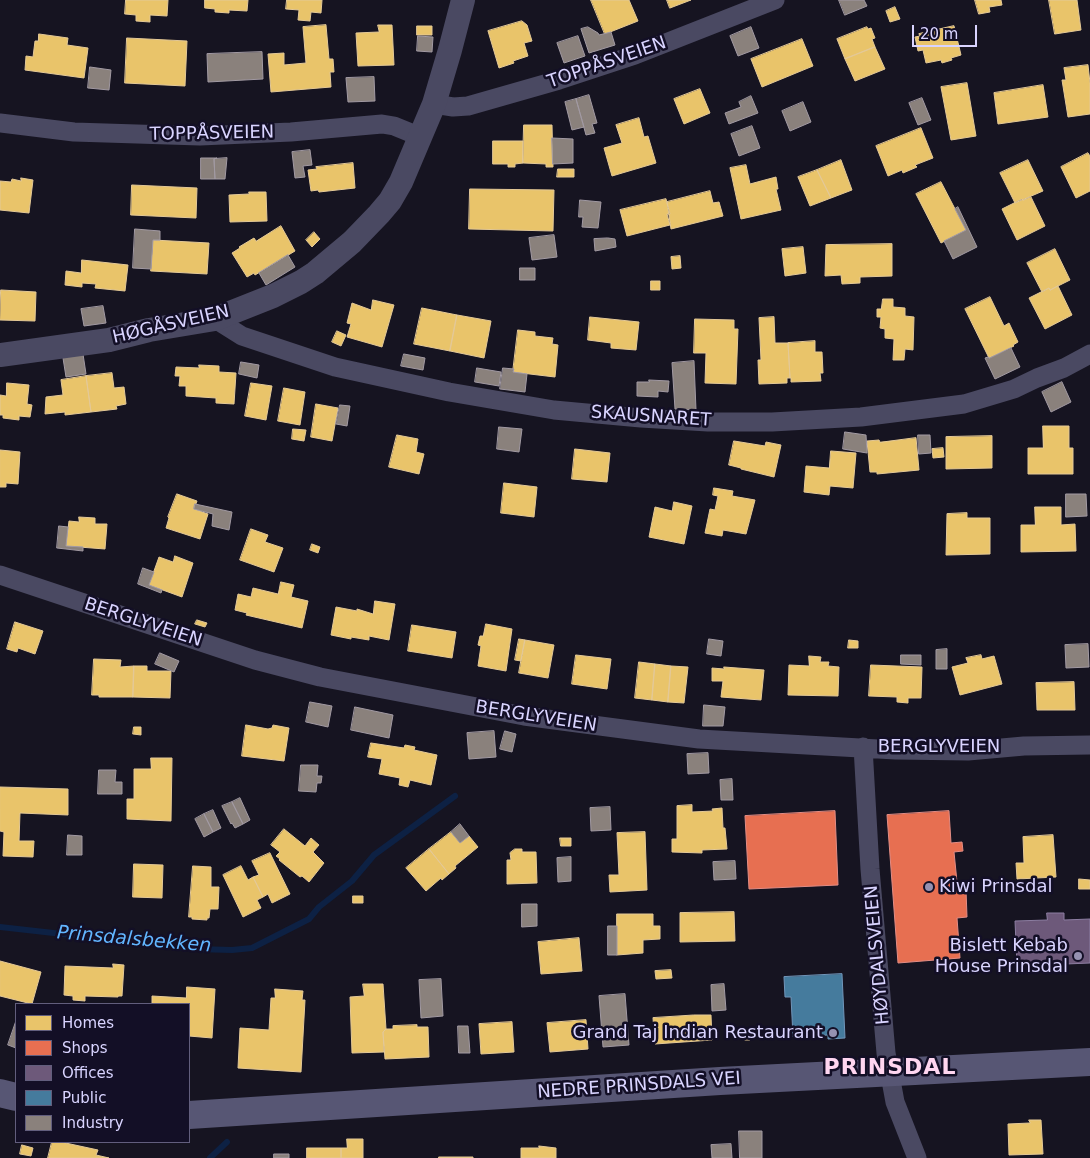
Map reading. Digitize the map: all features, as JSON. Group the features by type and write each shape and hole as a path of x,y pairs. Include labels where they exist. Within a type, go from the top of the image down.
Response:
{"main road":[{"name":"NEDRE PRINSDALS VEI","path":"190,1115 720,1080 1090,1062"},
{"path":"0,1093 15,1097"}],"street":[{"name":"HØGÅSVEIEN","path":"0,355 109,340 149,330 215,319 273,296 302,282 352,242 390,201 401,182 434,104 463,0"},
{"name":"TOPPÅSVEIEN","path":"434,104 468,106 559,80 635,55 775,0"},
{"name":"TOPPÅSVEIEN","path":"0,124 74,132 200,136 291,132 382,124 394,126 421,137"},
{"name":"SKAUSNARET","path":"215,319 242,336 335,367 449,392 554,410 708,422 772,422 861,417 964,404 1014,389 1064,368 1090,354"},
{"name":"BERGLYVEIEN","path":"0,575 255,660 320,677 524,716 699,739 896,750 968,751 1024,746 1090,745"},
{"name":"HØYDALSVEIEN","path":"862,747 870,870 889,1072 894,1102 917,1158"}],"building: Homes":[{"path":"126,0 168,0 167,16 150,15 150,22 136,21 136,15 125,14"},
{"path":"205,0 248,0 247,11 229,10 229,13 215,12 215,9 205,8"},
{"path":"287,0 322,0 321,13 311,12 310,21 298,20 299,10 286,9"},
{"path":"591,0 629,0 638,21 605,34"},
{"path":"667,0 691,0 670,8"},
{"path":"975,0 1001,0 1002,5 989,7 990,12 979,14"},
{"path":"1049,0 1077,0 1081,30 1055,34"},
{"path":"895,7 900,19 890,22 886,11"},
{"path":"522,21 527,25 532,41 524,43 528,56 499,68 488,31"},
{"path":"326,25 329,59 333,59 334,72 330,72 331,87 271,92 268,54 284,53 284,65 306,63 303,27"},
{"path":"378,25 392,25 394,65 358,66 356,33 379,32"},
{"path":"417,26 432,26 432,35 417,35"},
{"path":"954,26 961,55 942,63 941,60 926,63 923,50 918,51 915,37 920,36 919,34"},
{"path":"867,27 868,29 871,28 875,38 872,39 875,47 845,59 837,39"},
{"path":"39,34 68,38 67,45 88,48 84,78 25,70 26,56 33,57 35,41 38,41"},
{"path":"127,38 187,41 185,86 125,83"},
{"path":"802,39 813,66 762,87 751,59"},
{"path":"875,47 885,69 855,81 845,59"},
{"path":"1088,65 1090,114 1068,117 1062,80 1066,80 1064,68"},
{"path":"967,83 976,136 951,140 941,87"},
{"path":"1043,85 1048,117 998,124 994,93"},
{"path":"700,89 710,113 684,124 674,99"},
{"path":"639,118 644,137 648,136 656,163 612,176 604,148 622,143 616,125"},
{"path":"524,125 552,125 553,167 546,167 546,164 523,163"},
{"path":"921,128 933,158 915,165 917,167 903,173 902,170 888,176 876,146"},
{"path":"493,141 523,141 523,163 515,164 515,167 508,167 508,164 493,164"},
{"path":"1088,153 1090,156 1090,191 1076,198 1061,167"},
{"path":"841,160 852,190 831,198 817,170"},
{"path":"1028,160 1043,191 1015,203 1000,173"},
{"path":"353,163 355,188 319,192 318,190 311,191 308,170 317,169 316,167"},
{"path":"746,165 750,184 776,177 778,189 776,189 781,210 741,219 730,168"},
{"path":"558,169 574,169 574,177 557,177"},
{"path":"817,170 831,198 810,206 798,177"},
{"path":"21,178 33,180 29,213 0,210 0,181 11,182 12,179 21,181"},
{"path":"941,182 966,230 941,243 916,194"},
{"path":"132,185 197,188 196,218 131,215"},
{"path":"470,189 554,190 553,231 469,229"},
{"path":"710,191 713,203 719,202 723,216 671,229 667,202"},
{"path":"249,192 266,192 267,221 230,222 229,195 249,194"},
{"path":"1031,197 1045,226 1017,240 1002,209 1022,199"},
{"path":"666,199 670,214 667,214 670,225 627,236 620,210"},
{"path":"281,226 295,251 255,275 254,273 247,277 232,253 254,238 256,241"},
{"path":"314,232 320,239 312,247 306,240"},
{"path":"153,240 209,243 207,274 151,271"},
{"path":"892,244 892,276 860,277 860,283 842,284 841,275 825,276 826,245"},
{"path":"803,247 806,273 785,276 782,249"},
{"path":"1055,249 1070,280 1042,292 1027,263"},
{"path":"680,256 681,268 672,269 671,257"},
{"path":"82,260 128,265 125,291 95,288 96,284 82,283 82,287 65,285 66,271 81,273"},
{"path":"651,281 660,281 660,290 651,290"},
{"path":"1058,286 1072,315 1045,329 1029,298 1049,288 1050,290"},
{"path":"1,290 36,292 35,321 0,320"},
{"path":"990,297 1004,326 1009,323 1018,342 1014,346 989,358 965,309"},
{"path":"883,299 893,299 893,307 905,308 905,316 914,317 913,350 905,349 904,360 893,360 894,339 885,338 885,329 880,328 881,317 877,317 877,309 881,309"},
{"path":"373,300 394,305 382,347 347,337 351,324 347,323 352,303 371,310"},
{"path":"422,308 457,315 450,351 414,344"},
{"path":"457,315 491,321 484,358 450,351"},
{"path":"590,317 639,322 636,350 611,348 611,343 588,340"},
{"path":"774,317 775,343 788,343 790,378 787,378 787,383 759,384 758,360 761,360 759,318"},
{"path":"695,319 734,320 734,329 738,329 736,384 705,383 706,353 694,353"},
{"path":"518,330 535,332 535,336 553,338 552,344 558,345 555,377 513,372"},
{"path":"337,331 346,335 341,346 332,342"},
{"path":"815,341 815,352 822,352 823,373 820,373 821,381 791,382 788,343"},
{"path":"199,365 219,366 219,372 236,373 234,404 216,403 216,398 186,396 186,386 179,386 180,376 175,376 176,367 199,368"},
{"path":"112,373 114,388 124,387 126,404 116,406 117,409 91,412 86,376"},
{"path":"86,376 91,412 65,415 65,412 45,414 46,397 63,395 61,380"},
{"path":"7,383 29,385 27,404 32,405 30,417 19,416 19,420 3,418 3,415 0,415 0,395 6,396"},
{"path":"251,383 272,386 266,420 245,416"},
{"path":"284,388 305,392 300,425 278,421"},
{"path":"316,404 338,408 332,441 311,437"},
{"path":"1043,426 1069,426 1069,448 1073,448 1073,474 1028,474 1028,448 1043,448"},
{"path":"293,429 306,430 304,441 292,439"},
{"path":"397,435 418,439 416,452 424,454 419,474 389,467"},
{"path":"992,436 992,468 946,469 946,437"},
{"path":"916,438 919,470 877,474 877,472 870,472 867,441 879,440 880,442"},
{"path":"734,441 765,446 766,442 781,445 774,477 729,465"},
{"path":"943,448 944,457 933,458 932,449"},
{"path":"575,449 610,453 607,482 572,479"},
{"path":"0,450 20,452 18,484 6,483 6,487 0,487"},
{"path":"831,451 856,453 853,488 830,486 829,495 804,492 806,466 829,468"},
{"path":"504,483 537,487 534,517 501,513"},
{"path":"714,488 733,491 732,496 755,500 746,534 723,530 722,536 705,533 710,509 715,510 718,496 713,495"},
{"path":"177,494 197,501 194,509 208,514 200,539 166,528"},
{"path":"674,502 692,506 684,544 649,537 655,507 672,511"},
{"path":"1035,507 1061,507 1061,525 1075,524 1076,551 1021,552 1021,525 1035,525"},
{"path":"967,513 967,518 990,518 990,554 946,555 947,514"},
{"path":"79,517 95,518 95,524 107,524 105,549 66,546 69,521 79,522"},
{"path":"251,529 268,535 265,542 283,548 274,572 240,560"},
{"path":"312,544 320,547 318,553 310,550"},
{"path":"175,556 193,563 182,597 149,585 159,557 173,562"},
{"path":"281,582 294,585 291,597 308,601 302,628 246,615 247,613 235,610 238,594 251,597 253,588 278,594"},
{"path":"375,601 395,604 389,640 369,636 369,640 351,637 351,639 331,635 336,607 357,611 357,609 373,614"},
{"path":"197,620 207,623 205,627 195,624"},
{"path":"15,622 43,631 35,654 18,648 17,652 7,649"},
{"path":"486,624 512,629 506,671 478,666 481,646 478,645"},
{"path":"412,625 456,632 452,658 408,651"},
{"path":"519,639 525,640 521,661 515,660"},
{"path":"525,640 554,645 548,678 519,673"},
{"path":"849,640 858,641 858,648 848,648"},
{"path":"576,655 611,659 607,689 572,684"},
{"path":"981,655 982,659 994,656 1002,684 960,695 952,667 968,663 966,658"},
{"path":"809,656 821,657 820,662 829,662 828,666 839,667 838,696 788,695 789,665 809,666"},
{"path":"94,659 121,660 120,667 134,666 133,697 99,697 99,695 92,695"},
{"path":"639,662 655,664 652,700 635,698"},
{"path":"655,664 671,666 668,702 652,700"},
{"path":"871,665 922,667 921,698 908,698 908,703 897,702 897,697 869,696"},
{"path":"134,666 147,666 147,671 171,671 170,698 133,697"},
{"path":"671,666 688,667 684,703 668,702"},
{"path":"724,667 764,670 761,700 721,697 723,681 712,681 712,668 724,669"},
{"path":"1074,682 1075,710 1037,710 1036,683"},
{"path":"246,725 268,729 272,728 273,725 289,728 284,761 242,756"},
{"path":"134,727 141,727 141,735 133,734"},
{"path":"371,743 404,748 405,745 415,747 414,750 437,755 431,785 410,780 408,787 399,785 400,778 379,774 382,759 368,757"},
{"path":"151,758 172,758 171,821 127,819 127,799 134,799 134,769 151,769"},
{"path":"0,787 68,789 68,815 20,813 19,841 34,841 33,857 3,856 4,832 0,831"},
{"path":"692,805 692,812 713,811 712,809 722,808 727,849 702,850 702,853 672,852 672,839 677,839 677,806"},
{"path":"284,829 305,846 311,838 319,845 313,852 324,863 309,882 302,876 300,877 276,856 280,852 271,845"},
{"path":"451,832 460,843 469,836 478,847 455,866 456,868 449,874 429,849"},
{"path":"645,832 647,890 610,892 609,875 619,875 617,833"},
{"path":"1053,835 1056,877 1017,879 1016,863 1024,863 1023,837"},
{"path":"560,838 571,838 571,846 561,846"},
{"path":"429,849 449,874 442,880 441,878 426,891 406,868"},
{"path":"515,849 522,849 522,852 536,852 537,883 507,884 507,860 511,860 510,853"},
{"path":"270,853 290,894 272,903 268,894 263,897 253,877 259,875 252,861"},
{"path":"134,864 163,865 162,898 133,897"},
{"path":"193,866 211,867 211,887 219,887 218,909 210,909 207,920 189,917"},
{"path":"241,866 248,880 253,877 263,897 257,900 261,908 243,917 223,875"},
{"path":"1079,879 1090,880 1090,889 1079,889"},
{"path":"353,896 363,896 363,903 353,903"},
{"path":"734,912 735,941 680,942 680,913"},
{"path":"617,914 653,914 653,926 660,926 660,939 643,940 643,953 617,955"},
{"path":"579,938 582,971 541,974 538,942"},
{"path":"0,961 41,972 32,1003 0,996"},
{"path":"113,964 124,965 122,996 85,996 85,1001 73,1000 73,996 64,995 65,966 113,968"},
{"path":"671,970 672,978 656,979 655,971"},
{"path":"363,984 383,984 386,1029 383,1032 384,1052 352,1053 350,997 364,996"},
{"path":"187,987 215,989 212,1038 190,1036 190,1003 152,1003 152,996 186,998"},
{"path":"275,989 303,991 302,1000 305,1000 301,1072 238,1068 240,1028 269,1030 271,998 275,998"},
{"path":"711,1015 712,1040 655,1044 653,1018"},
{"path":"586,1020 588,1049 550,1052 547,1023"},
{"path":"512,1022 514,1052 481,1054 479,1024"},
{"path":"417,1025 417,1027 428,1027 429,1057 385,1059 383,1032 386,1029 393,1029 393,1026"},
{"path":"744,1029 749,1029 750,1040 745,1040"},
{"path":"1029,1120 1041,1120 1043,1154 1009,1155 1008,1124 1030,1123"},
{"path":"347,1139 363,1139 363,1158 341,1158 341,1148 347,1148"},
{"path":"52,1143 66,1143 98,1150 96,1155 109,1158 48,1158"},
{"path":"22,1145 33,1148 31,1156 20,1154"},
{"path":"539,1146 556,1148 556,1158 521,1158 521,1148 539,1148"},
{"path":"307,1148 341,1148 341,1158 307,1158"},
{"path":"473,1157 473,1158 439,1158"}],"building: Shops":[{"path":"835,811 838,885 749,889 745,816"},
{"path":"949,811 951,843 962,842 963,851 954,852 957,882 966,890 967,917 957,918 960,958 898,963 887,815"}],"building: Offices":[{"path":"1047,913 1064,913 1064,920 1090,919 1090,963 1017,966 1015,921 1047,920"}],"building: Public":[{"path":"842,974 845,1038 828,1039 828,1035 793,1037 791,997 785,997 784,977"}],"building: Industry":[{"path":"839,0 864,0 867,6 845,15"},
{"path":"588,27 599,35 611,32 615,45 589,53 581,29"},
{"path":"751,27 759,48 738,56 730,36"},
{"path":"418,36 433,37 432,52 417,51"},
{"path":"578,36 585,56 564,63 557,43"},
{"path":"262,52 263,79 208,82 207,54"},
{"path":"90,67 111,70 109,90 88,88"},
{"path":"374,77 375,101 348,102 346,78"},
{"path":"589,95 597,123 592,124 595,133 586,135 576,99"},
{"path":"751,96 758,113 729,124 725,113 741,107 739,102"},
{"path":"922,98 931,120 918,125 909,103"},
{"path":"576,99 584,127 572,130 565,102"},
{"path":"803,102 811,122 790,131 782,111"},
{"path":"752,126 760,148 739,156 731,134"},
{"path":"552,138 573,139 573,163 553,164"},
{"path":"310,150 312,165 303,166 305,177 295,178 292,152"},
{"path":"201,158 217,158 214,159 215,179 201,179"},
{"path":"227,158 225,179 215,179 214,159"},
{"path":"580,200 601,202 598,228 582,227 583,217 579,217"},
{"path":"958,207 977,247 953,259 944,241 966,230 955,209"},
{"path":"135,229 160,231 160,240 153,240 151,269 133,268"},
{"path":"554,235 557,257 532,260 529,238"},
{"path":"594,239 615,239 616,247 595,251"},
{"path":"288,255 295,267 266,285 259,273"},
{"path":"520,268 535,268 535,280 520,280"},
{"path":"103,306 106,323 84,326 81,309"},
{"path":"1011,348 1020,367 995,379 985,358"},
{"path":"83,354 86,374 66,377 63,358"},
{"path":"404,354 425,358 423,370 401,366"},
{"path":"694,361 696,410 675,409 672,363"},
{"path":"241,362 259,365 257,378 239,374"},
{"path":"477,368 501,372 499,386 475,382"},
{"path":"503,368 514,369 513,372 527,374 525,392 500,389"},
{"path":"649,380 669,381 668,392 658,391 658,397 637,396 637,382 649,382"},
{"path":"1062,382 1071,402 1051,412 1042,392"},
{"path":"340,405 350,406 347,426 336,424"},
{"path":"499,427 522,429 519,452 497,449"},
{"path":"845,432 866,435 867,453 843,449"},
{"path":"918,435 930,435 931,453 919,454"},
{"path":"1066,494 1086,494 1087,516 1066,517"},
{"path":"195,504 232,512 229,530 212,526 213,514 194,509"},
{"path":"59,526 68,527 66,546 83,547 83,551 57,548"},
{"path":"143,568 154,572 149,585 162,590 161,593 138,584"},
{"path":"709,639 723,641 721,656 707,654"},
{"path":"1088,644 1089,667 1066,668 1065,645"},
{"path":"947,649 947,669 936,669 936,650"},
{"path":"160,653 179,661 174,672 155,664"},
{"path":"901,655 921,655 921,665 901,664"},
{"path":"310,702 332,706 328,727 306,722"},
{"path":"704,705 725,707 723,726 703,726"},
{"path":"355,707 393,715 389,738 351,730"},
{"path":"494,731 496,757 469,759 467,733"},
{"path":"505,731 516,734 512,752 500,749"},
{"path":"708,753 709,773 688,774 687,754"},
{"path":"301,765 318,765 317,776 322,776 321,783 317,783 316,792 299,791"},
{"path":"99,770 116,770 115,782 122,782 122,794 98,794"},
{"path":"732,779 733,800 721,800 720,780"},
{"path":"240,798 250,820 243,824 232,802"},
{"path":"232,802 243,824 235,828 222,806"},
{"path":"610,807 611,830 591,831 590,808"},
{"path":"213,810 221,828 213,832 204,814"},
{"path":"204,814 213,832 204,837 195,819"},
{"path":"460,824 469,836 460,843 451,832"},
{"path":"68,835 82,836 82,855 67,855"},
{"path":"571,857 571,881 558,882 557,858"},
{"path":"735,861 736,879 714,880 713,862"},
{"path":"522,904 537,904 537,926 522,927"},
{"path":"608,926 617,926 617,955 608,955"},
{"path":"441,979 443,1016 421,1018 419,980"},
{"path":"724,984 726,1010 712,1011 711,985"},
{"path":"625,994 629,1045 603,1047 599,996"},
{"path":"15,1024 15,1048 8,1045"},
{"path":"458,1026 468,1026 470,1053 459,1053"},
{"path":"739,1131 762,1131 762,1158 740,1158"},
{"path":"731,1144 732,1158 712,1158 711,1145"},
{"path":"274,1154 289,1154 289,1158 274,1158"}],"waterway":[{"name":"Prinsdalsbekken","path":"0,927 196,949 232,950 252,948 309,919 319,907 352,881 374,855 455,796"},
{"path":"210,1158 227,1142"}],"place":[{"name":"Kiwi Prinsdal","path":"929,887"},
{"name":"Bislett Kebab House Prinsdal","path":"1078,956"},
{"name":"Grand Taj Indian Restaurant","path":"833,1033"}],"district":[{"name":"PRINSDAL","path":"890,1068"}]}
